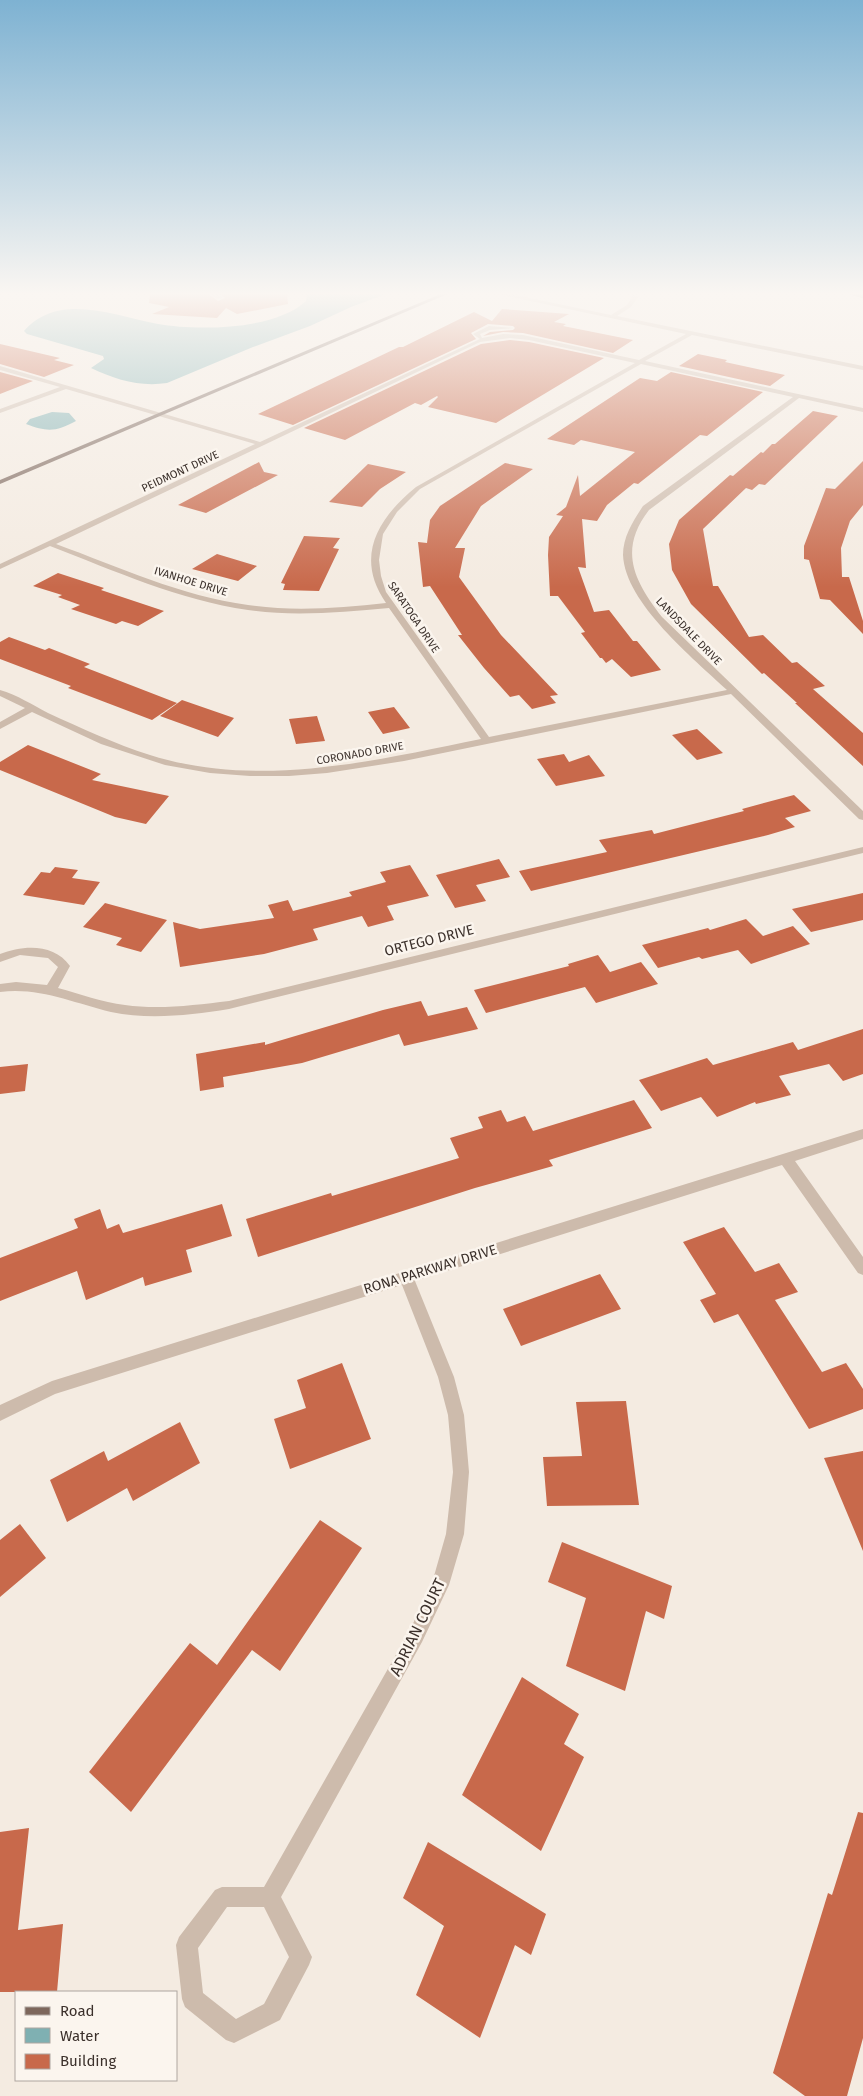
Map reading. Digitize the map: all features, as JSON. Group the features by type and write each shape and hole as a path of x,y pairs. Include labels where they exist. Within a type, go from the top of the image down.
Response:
{"main road":[{"path":"0,482 218,391"}],"street":[{"path":"0,411 56,391"},
{"path":"80,391 261,444"},
{"name":"PEIDMONT DRIVE","path":"0,567 373,391"},
{"name":"SARATOGA DRIVE","path":"487,741 390,606 375,576 374,548 384,522 398,505 418,488 589,391"},
{"path":"774,391 863,410"},
{"name":"LANDSDALE DRIVE","path":"798,396 653,501 639,516 628,540 629,569 634,584 646,603 682,642 863,817"},
{"name":"IVANHOE DRIVE","path":"50,544 189,594 230,604 269,610 310,612 390,606"},
{"name":"CORONADO DRIVE","path":"0,693 141,755 188,767 235,773 285,774 334,770 733,691"},
{"path":"0,726 32,708"},
{"name":"ORTEGO DRIVE","path":"0,988 29,986 51,989 94,1004 126,1010 170,1011 229,1005 863,850"},
{"path":"0,958 19,951 51,954 64,966 51,989"},
{"name":"RONA PARKWAY DRIVE","path":"0,1413 52,1388 863,1134"},
{"path":"785,1158 863,1269"},
{"name":"ADRIAN COURT","path":"270,1897 416,1636 440,1585 455,1534 461,1472 456,1415 446,1377 406,1277"},
{"path":"222,1897 270,1897 301,1957 272,2012 234,2032 193,1999 187,1945 222,1897"}],"water":[{"path":"52,412 69,413 76,421 51,430 26,424 30,419"}],"building":[{"path":"307,391 366,391 293,425 258,414"},
{"path":"382,391 549,391 496,423 428,407 437,396 421,405 415,403 345,440 304,428"},
{"path":"620,391 763,392 707,436 700,435 638,484 634,483 607,505 597,521 582,519 586,568 578,567 594,612 609,610 633,641 637,641 661,670 631,677 612,659 606,663 581,633 585,632 558,596 550,596 549,537 563,516 556,515 566,507 578,475 580,496 635,452 581,440 574,445 547,439"},
{"path":"813,411 838,416 765,485 759,484 752,490 746,488 703,529 713,586 718,586 749,637 763,635 792,663 797,662 825,686 813,689 863,733 863,766 795,703 797,703 764,673 762,674 691,604 672,570 669,544 679,520 730,475 733,476 761,452 763,453 772,444 775,444"},
{"path":"863,461 863,505 850,521 841,548 842,577 849,577 863,621 863,634 830,600 820,599 809,560 804,559 804,546 826,488 835,489"},
{"path":"259,462 264,472 278,475 206,513 178,505"},
{"path":"505,463 533,469 481,506 455,548 465,548 459,577 501,635 558,695 550,696 556,703 532,709 519,695 510,697 484,668 458,635 462,635 430,586 423,587 418,542 427,543 430,520 440,506"},
{"path":"368,464 406,472 380,489 362,507 329,502"},
{"path":"304,536 340,538 333,548 339,549 319,591 283,590 285,584 281,583"},
{"path":"217,554 257,566 238,581 192,569"},
{"path":"58,573 164,611 138,626 122,621 116,624 71,609 80,605 58,597 62,595 33,586"},
{"path":"9,637 45,650 49,648 90,664 84,667 177,703 152,720 68,688 71,686 0,659 0,642"},
{"path":"182,700 234,718 218,737 160,716"},
{"path":"394,707 410,728 383,734 368,712"},
{"path":"317,716 325,741 296,744 289,719"},
{"path":"697,729 723,753 697,760 672,735"},
{"path":"28,745 101,774 92,780 169,796 146,824 115,817 0,770 0,762"},
{"path":"564,754 569,762 589,755 605,776 556,786 537,759"},
{"path":"794,795 811,811 785,818 795,827 768,835 531,891 519,871 607,852 599,840 652,830 654,834 744,811 742,809"},
{"path":"499,859 510,877 476,885 486,901 455,908 436,875"},
{"path":"410,865 429,896 387,906 394,920 368,927 362,916 313,929 318,940 264,954 180,967 173,922 200,929 274,918 268,905 288,900 293,911 352,896 349,892 386,882 380,872"},
{"path":"55,867 78,870 72,878 100,882 84,905 23,895 41,872 50,873"},
{"path":"863,893 863,920 811,932 792,909"},
{"path":"105,903 167,920 141,952 116,945 122,938 83,927"},
{"path":"746,919 763,936 793,926 810,944 751,964 738,950 702,959 699,957 658,968 642,945 708,928 710,930"},
{"path":"598,955 610,972 641,962 658,984 596,1003 585,987 486,1013 474,990 569,966 568,964"},
{"path":"421,1001 428,1016 467,1007 478,1029 404,1046 399,1034 302,1063 223,1077 224,1087 200,1091 196,1054 265,1042 265,1045 383,1010"},
{"path":"863,1029 863,1074 843,1081 829,1064 779,1076 791,1095 756,1104 755,1102 717,1117 701,1097 661,1111 639,1080 707,1058 713,1065 793,1042 798,1050"},
{"path":"28,1064 25,1091 0,1094 0,1067"},
{"path":"634,1100 652,1128 549,1160 553,1166 475,1188 258,1257 246,1219 331,1193 332,1196 459,1158 450,1138 483,1128 478,1117 501,1110 507,1122 525,1116 533,1131"},
{"path":"222,1204 232,1236 186,1250 192,1272 145,1286 143,1277 86,1300 77,1271 0,1301 0,1258 78,1228 74,1219 100,1209 107,1229 119,1224 123,1233"},
{"path":"724,1227 755,1272 779,1263 798,1292 775,1300 822,1372 846,1363 863,1389 863,1409 809,1429 738,1314 714,1323 700,1300 716,1294 683,1242"},
{"path":"600,1274 621,1309 521,1346 503,1309"},
{"path":"342,1363 371,1439 290,1469 274,1419 306,1408 297,1380"},
{"path":"626,1401 639,1505 547,1506 543,1457 582,1456 576,1402"},
{"path":"180,1422 200,1463 133,1501 127,1488 67,1522 50,1480 104,1451 108,1461"},
{"path":"863,1451 863,1551 824,1458"},
{"path":"320,1520 362,1548 280,1671 252,1650 131,1812 89,1772 190,1643 217,1665"},
{"path":"20,1524 46,1558 0,1597 0,1540"},
{"path":"562,1542 672,1586 664,1619 646,1611 625,1691 566,1666 586,1598 548,1582"},
{"path":"522,1677 579,1714 564,1744 584,1757 541,1851 462,1795"},
{"path":"858,1812 863,1813 863,2038 847,2096 805,2096 773,2073 828,1893 832,1895"},
{"path":"29,1828 18,1930 63,1924 57,1991 0,1992 0,1832"},
{"path":"428,1842 546,1914 531,1955 515,1945 480,2038 416,1995 444,1926 403,1898"}]}
